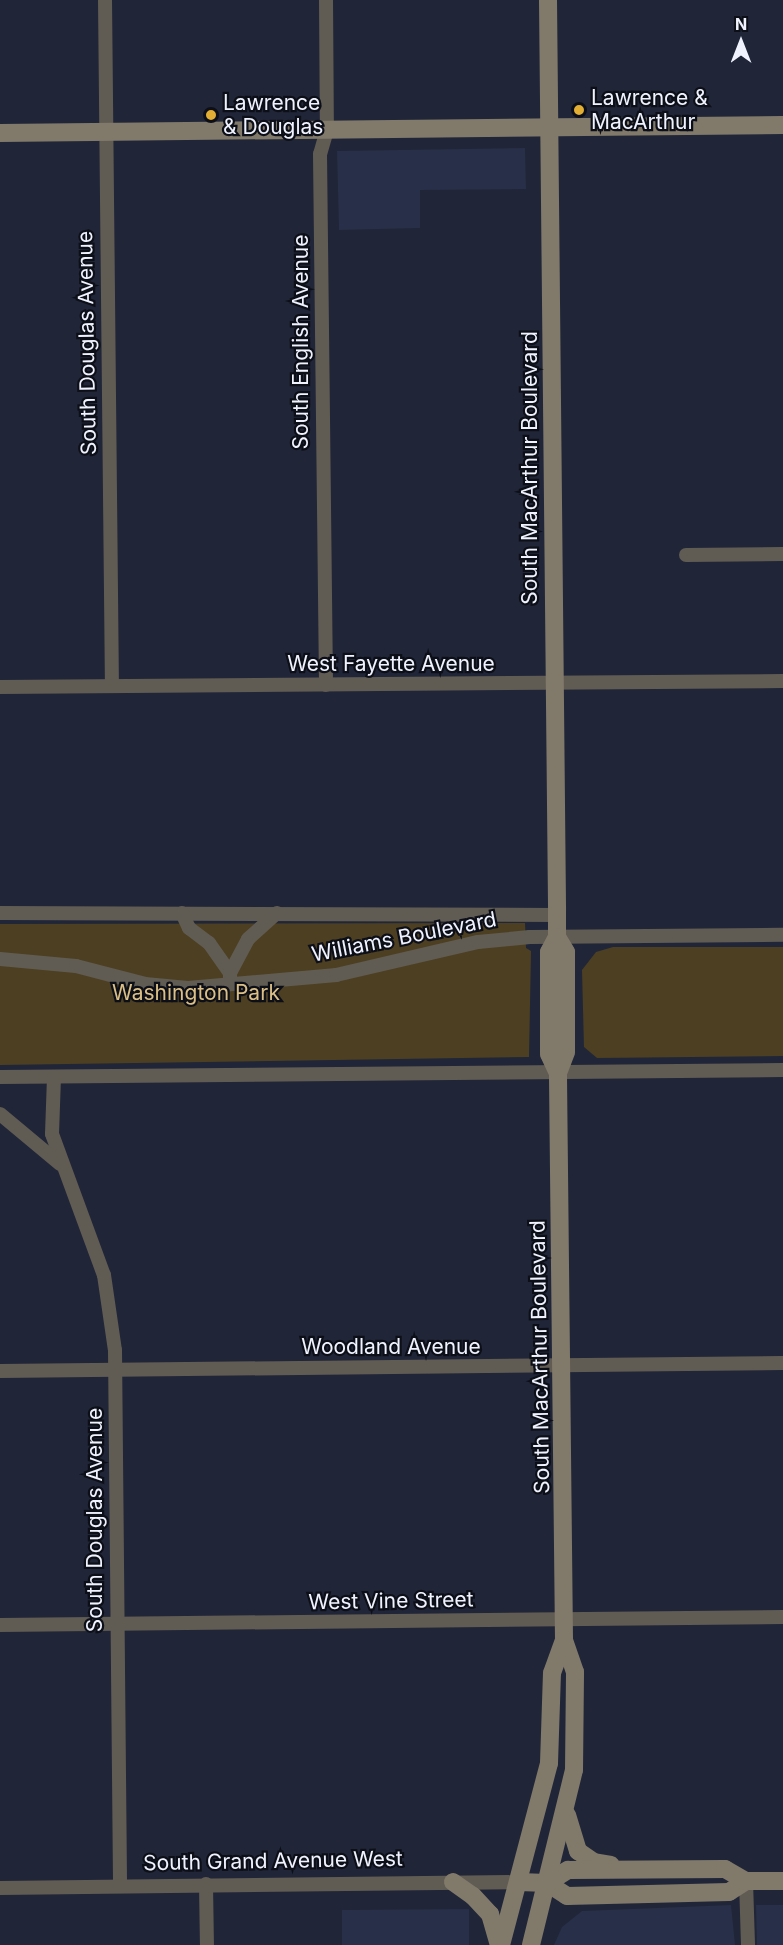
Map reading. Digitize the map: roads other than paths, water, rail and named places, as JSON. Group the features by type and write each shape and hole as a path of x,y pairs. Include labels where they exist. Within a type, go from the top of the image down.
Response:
{"main road":[{"name":"South MacArthur Boulevard","path":"531,1945 566,1810 574,1770 577,1726 575,1672 564,1640 558,1073 566,1052 566,952 557,937 548,0"},
{"path":"0,134 783,125"},
{"name":"South MacArthur Boulevard","path":"500,1945 519,1882 549,1763 552,1673 564,1640"},
{"path":"566,1810 570,1835 578,1851 594,1862 636,1870"},
{"name":"South Grand Avenue West","path":"548,1883 568,1870 725,1869 746,1881 783,1881"},
{"name":"South Grand Avenue West","path":"519,1882 548,1883 567,1896 607,1896 729,1892 746,1881"},
{"path":"453,1882 473,1896 490,1914 500,1945"}],"street":[{"name":"South Douglas Avenue","path":"105,0 112,686"},
{"name":"South English Avenue","path":"326,0 327,130 320,154 326,685"},
{"path":"686,555 783,554"},
{"name":"West Fayette Avenue","path":"0,687 783,681"},
{"path":"182,913 189,928 208,943 230,978"},
{"path":"230,978 248,939 277,913"},
{"name":"Williams Boulevard","path":"0,914 557,915"},
{"name":"Williams Boulevard","path":"0,959 76,966 145,984 188,988 230,978 336,975 478,942 557,937 783,936"},
{"path":"0,1077 783,1070"},
{"name":"South Douglas Avenue","path":"54,1077 52,1134 60,1164 104,1275 116,1370 116,1625 120,1885"},
{"name":"South Douglas Avenue","path":"0,1114 60,1164"},
{"name":"Woodland Avenue","path":"0,1371 783,1363"},
{"name":"West Vine Street","path":"0,1625 783,1617"},
{"path":"746,1881 748,1945"},
{"name":"South Grand Avenue West","path":"0,1888 519,1882"},
{"path":"206,1884 207,1945"}],"place":[{"name":"Lawrence & MacArthur","path":"579,110"},
{"name":"Lawrence & Douglas","path":"211,115"}],"park label":[{"name":"Washington Park","path":"196,993"}]}
